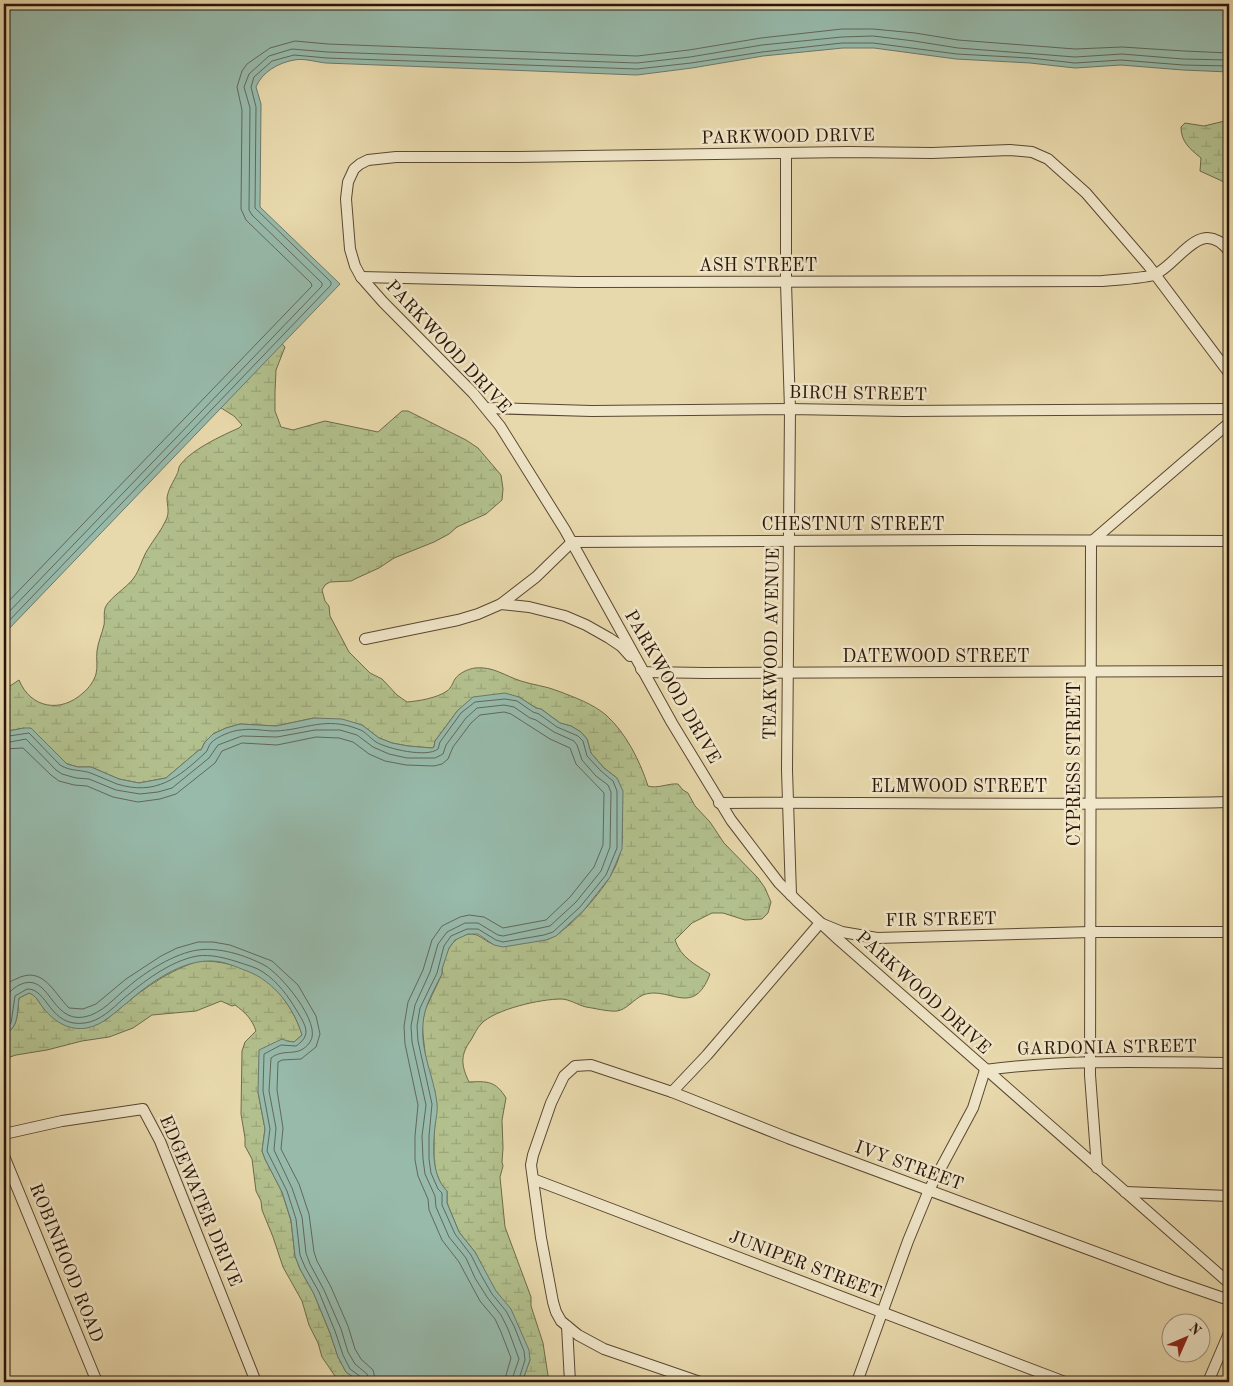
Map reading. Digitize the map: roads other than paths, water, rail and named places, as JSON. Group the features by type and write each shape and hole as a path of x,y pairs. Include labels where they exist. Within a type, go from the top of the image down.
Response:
{"street":[{"name":"PARKWOOD DRIVE","path":"1229,372 1156,275 1086,193 1060,168 1038,153 1020,150 396,157 368,160 360,164 352,172 347,187 346,199 350,248 355,266 361,276 486,408 518,453 572,542 719,803 751,848 791,895 820,923 1229,1284"},
{"name":"TEAKWOOD AVENUE","path":"786,153 786,283 790,409 787,673 791,895"},
{"path":"1156,275 1205,238 1217,239 1229,251"},
{"name":"ASH STREET","path":"361,276 578,282 786,283 1102,281 1156,275"},
{"name":"BIRCH STREET","path":"486,408 592,411 1229,409"},
{"path":"1091,542 1229,423"},
{"name":"CHESTNUT STREET","path":"572,542 1229,541"},
{"path":"365,639 458,620 501,604 536,577 572,542"},
{"name":"CYPRESS STREET","path":"1091,542 1090,1063 1097,1168"},
{"path":"501,604 541,609 586,625 621,646 644,672"},
{"name":"DATEWOOD STREET","path":"644,672 1091,673 1229,671"},
{"name":"ELMWOOD STREET","path":"719,803 1090,805 1229,802"},
{"path":"672,1092 707,1055 820,923"},
{"name":"FIR STREET","path":"820,923 842,932 877,938 1091,932 1229,932"},
{"name":"GARDONIA STREET","path":"985,1070 1024,1065 1090,1063 1229,1063"},
{"name":"IVY STREET","path":"533,1179 532,1156 551,1103 564,1076 570,1069 578,1065 591,1064 672,1092 788,1138 1229,1300"},
{"path":"857,1382 908,1241 929,1190 972,1108 985,1070"},
{"name":"EDGEWATER DRIVE","path":"4,1134 70,1119 143,1109 160,1141 256,1382"},
{"name":"ROBINHOOD ROAD","path":"4,1156 97,1382"},
{"path":"533,1179 541,1238 553,1302 556,1312 567,1326 586,1340 604,1349 700,1382"},
{"name":"JUNIPER STREET","path":"533,1179 1065,1382"},
{"path":"1125,1192 1229,1196"},
{"path":"567,1326 570,1382"},
{"path":"1208,1382 1229,1333"}],"water":[{"path":"4,4 1229,4 1229,72 1121,65 1075,68 1030,63 956,59 874,48 843,48 763,56 637,75 326,63 302,59 288,61 277,66 262,77 256,87 261,104 260,207 340,284 4,634"},
{"path":"505,693 519,697 536,708 541,709 560,723 571,726 581,732 587,739 591,753 604,768 617,778 623,791 622,849 610,877 584,910 556,936 546,940 503,947 494,945 478,934 468,934 455,940 449,948 442,974 430,998 424,1017 423,1044 437,1103 434,1160 438,1177 447,1191 447,1203 459,1232 475,1252 496,1291 511,1309 529,1350 530,1360 522,1382 360,1382 346,1372 338,1357 314,1294 300,1269 295,1256 291,1220 282,1192 262,1151 265,1129 258,1092 259,1050 282,1039 294,1042 302,1035 294,1015 282,997 266,981 247,971 216,961 189,964 156,980 104,1021 80,1029 68,1027 58,1022 29,993 19,998 15,1024 9,1032 4,1034 4,706 8,731 31,728 67,764 78,767 91,767 119,779 139,783 166,778 201,750 205,742 213,734 240,724 276,726 314,718 342,719 362,725 379,738 392,743 432,748 458,710 473,697"}]}
